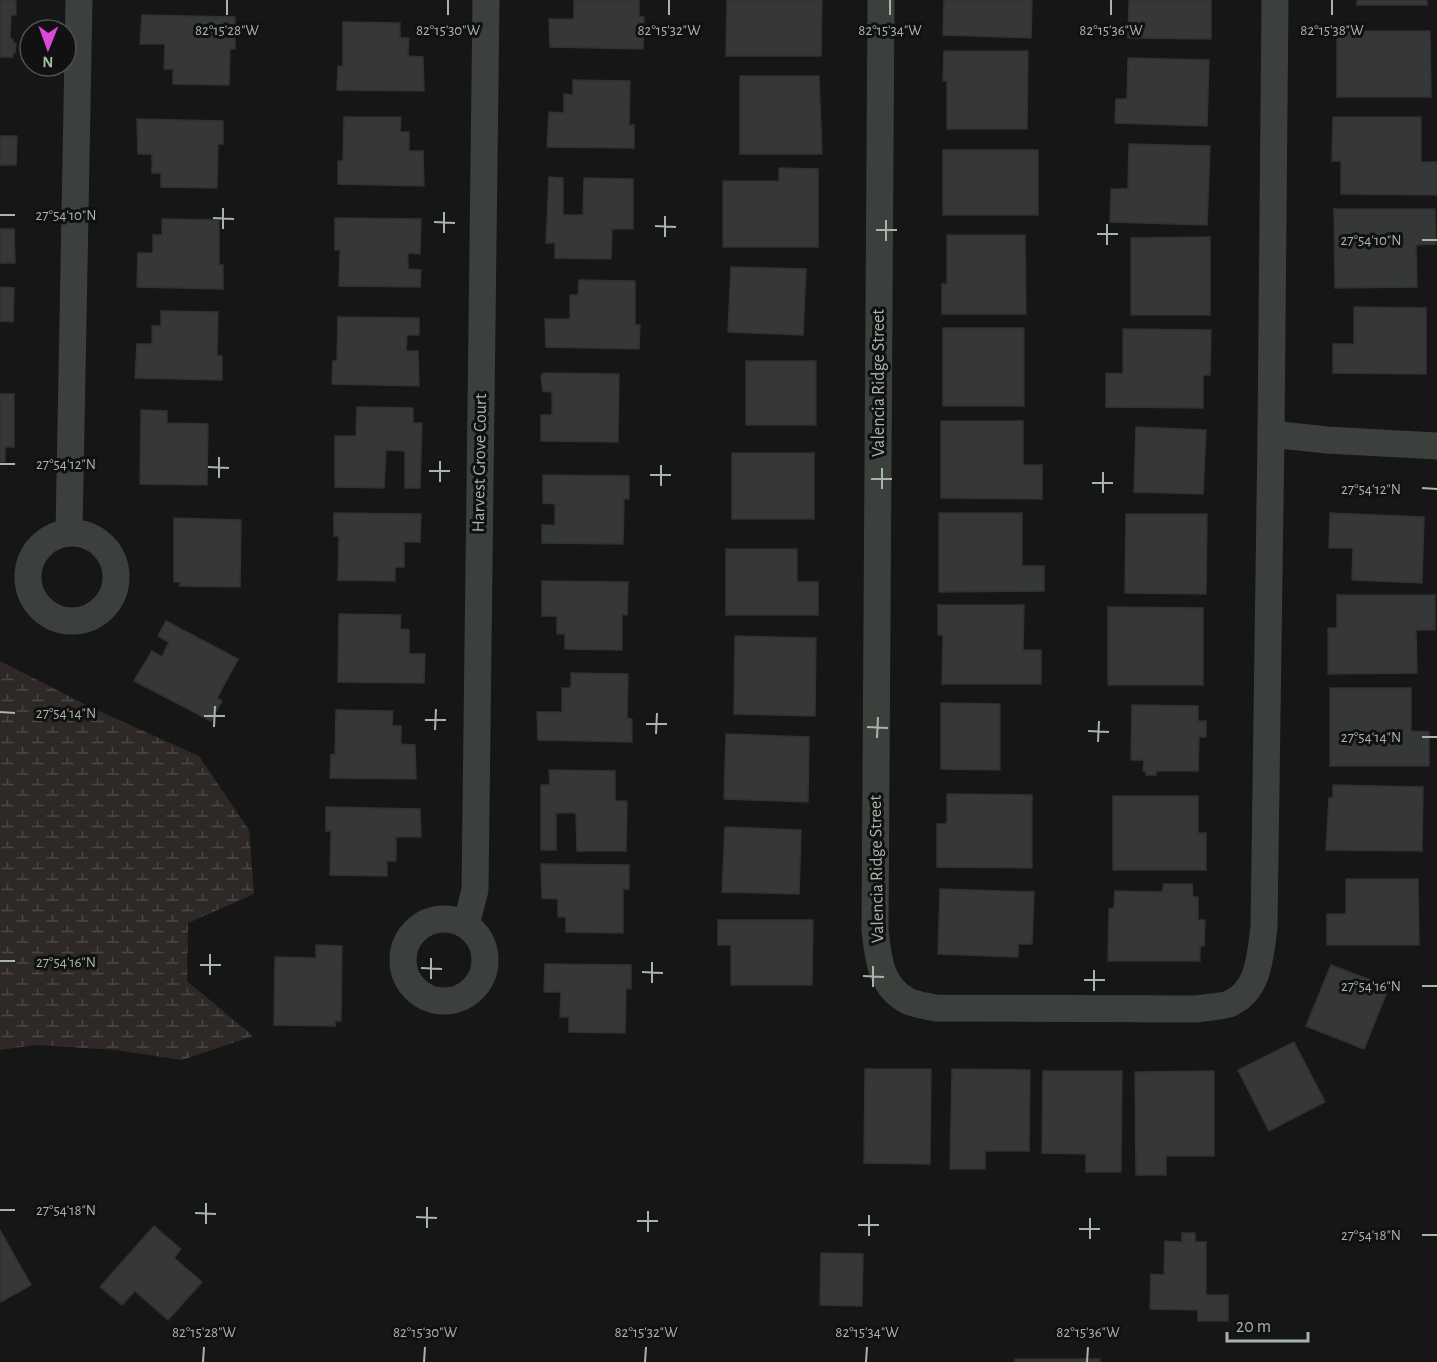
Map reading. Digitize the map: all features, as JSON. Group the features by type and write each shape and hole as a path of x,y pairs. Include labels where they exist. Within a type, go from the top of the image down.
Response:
{"street":[{"path":"69,533 79,0"},
{"name":"Harvest Grove Court","path":"466,925 475,890 486,0"},
{"name":"Valencia Ridge Street","path":"881,0 875,930 879,966 891,988 908,1001 936,1008 1197,1009 1230,1004 1251,987 1259,965 1264,927 1272,434 1275,0"},
{"path":"1272,434 1328,440 1437,446"}],"green space":[{"path":"0,661 88,706 199,756 249,830 254,894 188,923 187,981 253,1036 182,1060 116,1050 35,1045 0,1050"}],"building":[{"path":"0,0 16,0 16,15 11,15 10,39 16,43 13,57 0,57"},
{"path":"574,0 639,0 639,16 644,17 643,49 550,47 549,19 574,19"},
{"path":"727,0 822,0 821,56 726,56"},
{"path":"944,0 1032,0 1031,38 943,35"},
{"path":"1129,0 1211,0 1211,39 1128,38"},
{"path":"1357,0 1427,0 1427,5 1357,5"},
{"path":"142,15 235,17 235,49 230,49 229,85 173,84 173,69 164,69 165,44 140,44"},
{"path":"343,22 400,23 400,38 409,38 408,56 423,57 424,91 337,90 338,66 343,66"},
{"path":"1337,31 1430,31 1431,97 1337,97"},
{"path":"944,51 1028,51 1027,129 947,129 947,81 943,81"},
{"path":"1128,58 1209,60 1207,126 1115,123 1116,99 1127,99"},
{"path":"740,76 819,76 822,154 740,154"},
{"path":"573,80 630,81 629,125 634,125 634,148 547,147 549,112 564,113 564,94 573,95"},
{"path":"344,117 401,117 400,132 409,132 409,151 423,151 424,186 338,184 338,161 343,161"},
{"path":"1333,117 1421,117 1421,162 1437,162 1437,195 1341,194 1341,161 1332,161"},
{"path":"137,119 223,121 223,144 218,144 217,188 161,187 161,173 152,173 152,154 138,154"},
{"path":"0,136 17,136 16,165 0,165"},
{"path":"1129,144 1210,146 1207,225 1110,222 1111,189 1128,189"},
{"path":"943,150 1038,150 1038,215 943,215"},
{"path":"779,168 818,169 818,247 723,247 723,181 779,181"},
{"path":"549,177 563,178 563,215 583,215 584,178 633,179 633,229 612,229 611,259 555,258 555,243 546,243"},
{"path":"1334,209 1435,209 1436,244 1416,245 1417,287 1335,288"},
{"path":"335,218 421,219 420,254 408,253 408,269 421,270 420,287 339,286 340,250 335,250"},
{"path":"162,219 219,220 219,265 223,265 223,289 137,287 138,253 153,253 153,235 162,235"},
{"path":"0,229 14,229 15,263 0,263"},
{"path":"947,235 1025,235 1026,314 942,314 942,284 947,284"},
{"path":"1210,237 1210,315 1131,315 1131,238"},
{"path":"731,267 806,269 803,335 728,332"},
{"path":"579,280 635,281 635,325 640,325 639,349 546,347 545,319 570,319 570,295 578,295"},
{"path":"0,287 14,288 13,322 0,321"},
{"path":"1354,307 1426,308 1426,374 1333,373 1333,344 1354,344"},
{"path":"161,311 218,312 217,356 222,356 222,380 135,378 137,344 152,344 152,326 161,326"},
{"path":"338,317 419,318 419,335 407,335 406,351 418,351 419,386 332,384 333,361 337,361"},
{"path":"943,328 1024,328 1024,406 943,406"},
{"path":"1123,329 1211,330 1210,375 1203,375 1203,408 1106,407 1106,373 1123,374"},
{"path":"746,361 816,361 816,425 746,425"},
{"path":"543,373 619,374 618,442 541,441 541,415 552,415 552,392 543,391 541,377"},
{"path":"0,394 14,394 14,447 5,447 5,462 0,462"},
{"path":"357,407 413,408 413,423 422,423 420,488 405,488 405,451 386,450 384,488 335,487 335,436 356,436"},
{"path":"141,410 167,411 167,423 208,424 207,485 140,484"},
{"path":"941,421 1023,421 1023,465 1042,465 1042,499 941,498"},
{"path":"1136,427 1206,430 1203,494 1134,492"},
{"path":"732,453 814,453 814,519 732,519"},
{"path":"543,475 629,476 629,499 624,499 623,544 542,543 542,525 555,525 555,504 543,503"},
{"path":"334,513 421,514 420,542 404,542 404,567 395,567 395,581 338,580 339,536 334,536"},
{"path":"939,513 1022,513 1022,566 1044,566 1044,591 939,592"},
{"path":"1330,513 1424,517 1422,583 1352,580 1353,548 1329,548"},
{"path":"1126,514 1207,514 1206,594 1125,593"},
{"path":"174,518 241,520 240,587 180,586 180,582 174,582"},
{"path":"726,549 797,549 797,582 818,582 818,615 726,615"},
{"path":"542,581 628,582 627,615 622,614 622,650 565,649 565,634 557,634 557,616 542,616"},
{"path":"1337,595 1435,595 1435,630 1416,630 1417,673 1328,674 1328,628 1337,628"},
{"path":"938,605 1024,605 1023,650 1041,650 1041,684 942,684 943,635 938,635"},
{"path":"1108,607 1203,608 1203,685 1108,685"},
{"path":"339,614 401,615 400,629 409,630 409,654 425,654 424,683 338,682"},
{"path":"166,621 238,659 217,698 222,701 211,721 134,681 152,651 162,657 169,642 158,636"},
{"path":"735,636 816,638 815,716 734,714"},
{"path":"571,673 628,674 627,718 632,719 632,742 538,740 537,712 562,712 562,688 571,688"},
{"path":"1330,688 1411,688 1411,731 1429,732 1429,766 1330,766"},
{"path":"941,703 1000,704 1000,770 941,769"},
{"path":"1132,705 1198,706 1198,721 1206,721 1206,737 1199,737 1198,771 1156,771 1156,775 1146,775 1146,771 1143,771 1144,760 1131,760"},
{"path":"336,710 393,711 392,726 401,726 401,744 415,745 416,779 330,778 331,754 335,755"},
{"path":"726,734 809,737 808,802 724,799"},
{"path":"549,770 615,771 615,801 627,801 626,851 577,851 576,813 556,813 556,850 541,850 541,785 550,785"},
{"path":"1333,785 1423,787 1422,851 1326,850 1329,798 1333,798"},
{"path":"947,794 1032,795 1032,868 937,867 937,824 947,824"},
{"path":"1113,796 1198,796 1198,833 1206,833 1206,870 1113,870"},
{"path":"326,807 420,809 421,837 396,837 396,861 387,861 387,876 330,875 331,831 326,831"},
{"path":"725,827 801,830 799,894 722,892"},
{"path":"541,864 629,865 629,889 623,889 623,933 566,932 566,917 558,917 558,899 542,898"},
{"path":"1346,879 1418,879 1419,945 1327,945 1327,914 1346,914"},
{"path":"1164,884 1192,884 1193,897 1198,897 1198,920 1205,920 1204,946 1200,946 1200,961 1108,961 1109,909 1114,908 1115,891 1162,892"},
{"path":"940,889 1034,892 1032,944 1018,944 1018,957 938,954"},
{"path":"718,920 813,920 812,985 731,985 731,945 718,945"},
{"path":"316,945 342,946 341,1021 335,1021 335,1026 274,1025 275,957 316,958"},
{"path":"545,964 631,965 631,989 626,988 625,1033 569,1032 569,1017 560,1017 561,992 544,992"},
{"path":"1331,965 1389,987 1364,1049 1306,1026"},
{"path":"1294,1042 1325,1102 1269,1131 1238,1070"},
{"path":"865,1069 931,1069 930,1164 864,1163"},
{"path":"952,1069 1030,1070 1029,1151 985,1151 985,1169 950,1169"},
{"path":"1043,1071 1122,1071 1121,1172 1086,1172 1086,1154 1042,1153"},
{"path":"1214,1071 1214,1156 1166,1156 1166,1175 1136,1175 1135,1072"},
{"path":"154,1226 181,1249 174,1258 202,1282 168,1320 135,1291 122,1305 100,1287"},
{"path":"0,1230 31,1285 1,1302 0,1300"},
{"path":"1182,1233 1195,1233 1195,1242 1206,1242 1206,1295 1228,1295 1228,1321 1198,1321 1198,1310 1150,1309 1151,1274 1164,1275 1165,1241 1182,1242"},
{"path":"821,1253 863,1254 862,1306 820,1305"},
{"path":"1015,1359 1100,1359 1100,1362 1015,1362"}]}
